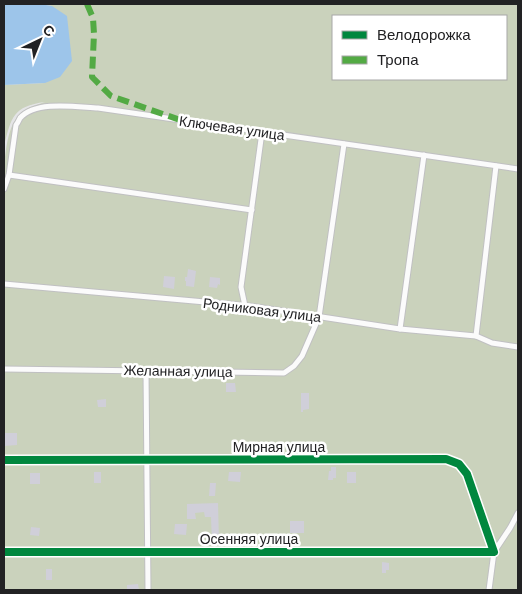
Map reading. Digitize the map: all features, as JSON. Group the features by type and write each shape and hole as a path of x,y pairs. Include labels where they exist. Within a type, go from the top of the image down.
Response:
{"street":[{"name":"Ключевая улица","path":"4,189 16,125 29,111 50,106 98,108 518,169"},
{"path":"245,306 241,286 262,132"},
{"name":"Желанная улица","path":"4,369 284,373 294,366 302,356 319,317 344,144"},
{"path":"400,329 424,155"},
{"path":"476,336 496,166"},
{"path":"8,175 252,210"},
{"name":"Родниковая улица","path":"4,284 245,306 400,329 476,336 492,343 518,347"},
{"path":"146,371 148,590"},
{"name":"Мирная улица","path":"4,460 446,459 460,464 467,474 494,552"},
{"path":"488,590 494,552 518,513"},
{"name":"Осенняя улица","path":"4,552 494,552"}],"green space":[{"path":"40,4 518,4 518,590 4,590 4,165 10,132 17,117 30,107 45,102 26,107 15,115 4,146 4,85 45,83 52,6"}],"water":[{"path":"4,4 52,6 67,16 72,61 60,77 45,83 4,85"}],"building":[{"path":"188,269 196,271 194,287 186,286 185,277 187,277"},
{"path":"164,276 175,277 174,289 163,287"},
{"path":"210,277 220,278 220,285 218,284 217,288 209,287"},
{"path":"226,383 235,383 236,392 226,392"},
{"path":"301,393 309,393 309,409 303,410 303,412 301,412"},
{"path":"106,399 106,407 98,407 97,400"},
{"path":"4,433 17,433 17,445 4,446"},
{"path":"331,467 336,467 336,478 328,480 329,471 331,471"},
{"path":"94,472 101,472 101,483 94,483"},
{"path":"229,472 241,472 240,482 228,481"},
{"path":"347,472 356,472 356,483 347,483"},
{"path":"30,473 40,473 40,484 30,484"},
{"path":"210,483 216,483 215,496 209,496"},
{"path":"218,503 219,542 212,543 211,517 205,517 204,512 195,513 196,519 187,519 187,504"},
{"path":"290,521 304,521 304,533 290,533"},
{"path":"175,524 187,524 186,535 174,534"},
{"path":"31,527 40,528 39,536 30,535"},
{"path":"382,562 389,563 389,570 386,570 386,573 382,573"},
{"path":"46,569 52,569 52,580 46,580"},
{"path":"138,584 139,590 127,590 127,585"}],"marked path":[{"path":"87,4 93,18 92,77 111,96 183,121"}],"cycle path":[{"path":"4,460 446,459 459,464 467,474 494,552 4,552"}]}
